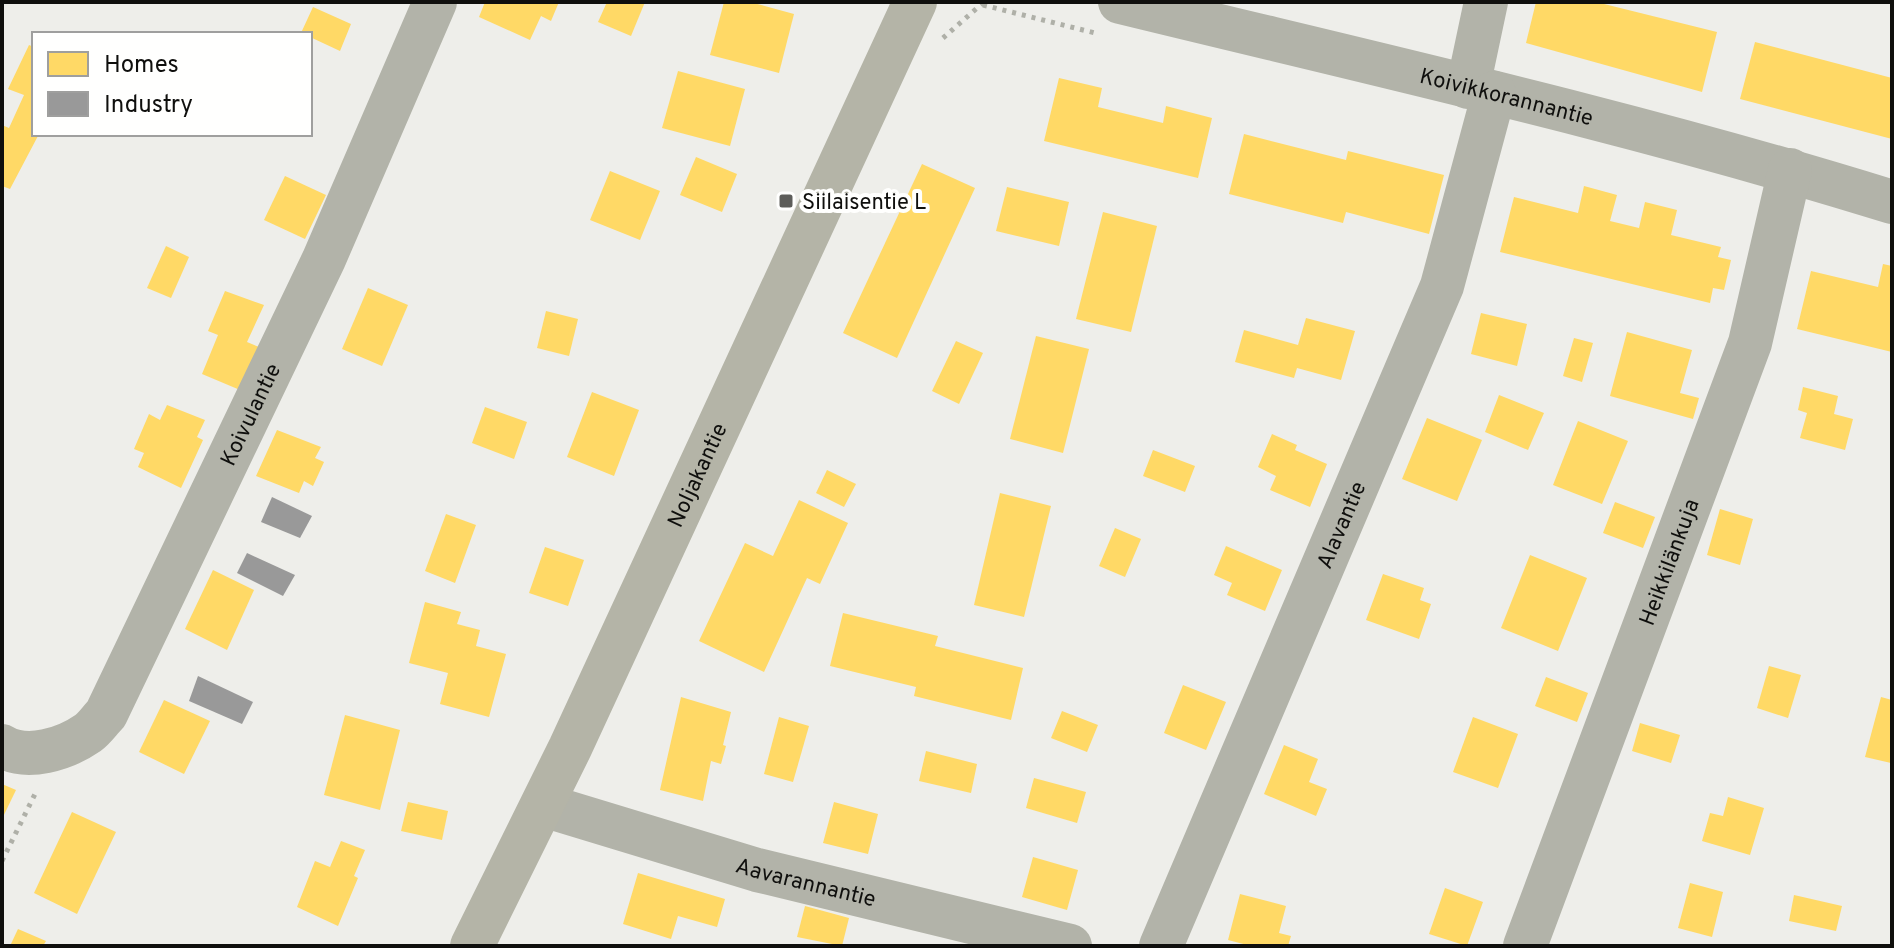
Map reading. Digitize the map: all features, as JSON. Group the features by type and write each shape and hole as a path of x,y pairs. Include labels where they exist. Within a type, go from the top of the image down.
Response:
{"main road":[{"name":"Noljakantie","path":"472,946 543,805 915,2"}],"street":[{"name":"Koivulantie","path":"2,746 10,751 40,753 57,748 88,733 106,714 324,259 435,2"},
{"name":"Koivikkorannantie","path":"1120,2 1481,90 1790,170 1892,202"},
{"name":"Alavantie","path":"1161,946 1442,286 1481,90 1486,2"},
{"name":"Heikkilänkuja","path":"1525,946 1750,343 1790,170"},
{"name":"Aavarannantie","path":"543,805 757,870 1070,946"}],"path":[{"path":"2,861 57,748"}],"building: Homes":[{"path":"485,2 559,2 551,21 541,16 530,40 479,17"},
{"path":"607,2 645,2 631,36 598,22"},
{"path":"724,2 750,2 794,14 779,73 710,55"},
{"path":"1536,2 1596,2 1717,32 1702,92 1526,43"},
{"path":"313,7 351,24 340,51 312,38 312,32 301,32"},
{"path":"1755,42 1892,78 1892,139 1740,99"},
{"path":"29,45 32,46 32,136 38,136 10,189 2,186 2,125 9,128 24,95 8,89"},
{"path":"678,71 745,89 730,146 662,128"},
{"path":"1059,78 1102,88 1098,107 1163,123 1166,106 1212,118 1198,178 1044,141"},
{"path":"1244,134 1346,160 1348,151 1444,175 1429,234 1346,212 1343,223 1229,194"},
{"path":"696,157 737,174 722,212 680,195"},
{"path":"922,164 975,188 897,358 843,333"},
{"path":"610,171 660,191 640,240 590,220"},
{"path":"285,176 326,195 305,239 264,220"},
{"path":"1584,186 1617,195 1610,221 1639,228 1645,202 1677,210 1671,235 1721,247 1718,257 1731,260 1724,290 1713,288 1710,303 1500,252 1514,197 1578,213"},
{"path":"1007,187 1069,202 1059,246 996,231"},
{"path":"1103,212 1157,226 1131,332 1076,319"},
{"path":"166,246 189,257 171,298 147,288"},
{"path":"1883,264 1892,266 1892,352 1797,329 1811,271 1878,287"},
{"path":"368,288 408,305 382,366 342,349"},
{"path":"225,291 264,305 247,342 259,347 240,390 202,374 218,335 208,331"},
{"path":"546,311 578,319 569,356 537,348"},
{"path":"1481,313 1527,324 1517,366 1471,354"},
{"path":"1306,318 1355,331 1341,380 1297,368 1294,378 1235,362 1244,330 1298,345"},
{"path":"1627,332 1692,350 1680,393 1699,398 1693,419 1610,396"},
{"path":"1036,336 1089,349 1063,453 1010,439"},
{"path":"1574,338 1593,343 1582,382 1563,376"},
{"path":"956,341 983,353 959,404 932,391"},
{"path":"1803,387 1838,396 1834,414 1853,419 1845,450 1800,438 1807,413 1798,410"},
{"path":"592,392 639,410 614,476 567,457"},
{"path":"1499,395 1544,413 1528,450 1485,432"},
{"path":"167,405 205,420 197,437 203,440 181,488 138,467 144,453 134,449 149,414 160,420"},
{"path":"485,407 527,422 514,459 472,443"},
{"path":"1427,418 1482,440 1457,501 1402,479"},
{"path":"1578,421 1628,441 1602,504 1553,485"},
{"path":"277,430 321,447 315,458 324,462 313,486 304,481 299,493 256,476"},
{"path":"1272,434 1297,445 1295,450 1327,464 1310,507 1270,490 1276,476 1258,467"},
{"path":"1153,450 1195,466 1185,492 1143,476"},
{"path":"827,470 856,484 844,507 816,493"},
{"path":"1000,493 1051,506 1024,617 974,605"},
{"path":"799,500 848,523 820,584 807,578 764,672 699,641 745,543 773,556"},
{"path":"1615,502 1655,517 1643,548 1603,533"},
{"path":"1720,509 1753,519 1740,565 1707,555"},
{"path":"446,514 476,525 455,583 425,571"},
{"path":"1115,528 1141,539 1125,577 1099,566"},
{"path":"1226,546 1282,570 1265,611 1227,595 1232,583 1214,575"},
{"path":"545,547 584,560 568,606 529,593"},
{"path":"1530,555 1587,578 1558,651 1501,628"},
{"path":"213,570 254,590 227,650 185,629"},
{"path":"1383,574 1424,588 1420,600 1431,604 1419,639 1366,620"},
{"path":"425,602 461,612 457,624 480,630 476,646 506,654 489,717 440,704 448,673 409,663"},
{"path":"843,613 938,636 935,646 1023,668 1011,720 914,696 916,687 830,666"},
{"path":"1769,666 1801,675 1788,718 1757,708"},
{"path":"1546,677 1588,693 1577,722 1535,706"},
{"path":"1183,685 1226,702 1206,750 1164,733"},
{"path":"681,697 731,712 721,764 711,761 703,801 660,790"},
{"path":"1881,697 1892,700 1891,763 1865,757"},
{"path":"164,700 210,721 184,774 139,752"},
{"path":"1062,711 1098,725 1087,752 1051,738"},
{"path":"345,715 400,730 380,810 324,795"},
{"path":"779,717 809,726 793,782 764,774"},
{"path":"1473,717 1518,734 1498,788 1453,772"},
{"path":"1640,723 1680,735 1671,763 1632,751"},
{"path":"1284,745 1318,759 1309,782 1327,789 1316,816 1264,794"},
{"path":"926,751 977,764 971,793 919,781"},
{"path":"1034,778 1086,792 1077,823 1026,808"},
{"path":"2,784 16,790 2,819"},
{"path":"1728,797 1764,808 1750,855 1702,841 1710,813 1723,816"},
{"path":"408,802 448,811 442,840 401,831"},
{"path":"834,802 878,814 868,854 823,843"},
{"path":"72,812 116,832 77,914 34,893"},
{"path":"341,841 365,850 354,876 358,878 338,926 297,907 315,861 330,867"},
{"path":"1033,857 1078,870 1067,910 1022,897"},
{"path":"638,873 725,899 717,927 678,916 671,939 623,924"},
{"path":"1690,883 1723,892 1712,937 1678,928"},
{"path":"1445,888 1483,902 1467,946 1429,934"},
{"path":"1240,894 1286,906 1279,933 1291,936 1288,946 1251,946 1228,940"},
{"path":"1794,895 1842,906 1836,931 1789,921"},
{"path":"805,906 849,918 842,946 797,937"},
{"path":"18,929 46,941 43,946 10,946"}],"building: Industry":[{"path":"272,497 312,516 300,538 261,522"},
{"path":"247,553 295,575 283,596 237,573"},
{"path":"198,676 253,702 242,724 189,701"}],"place":[{"name":"Siilaisentie L","path":"786,201"}]}
